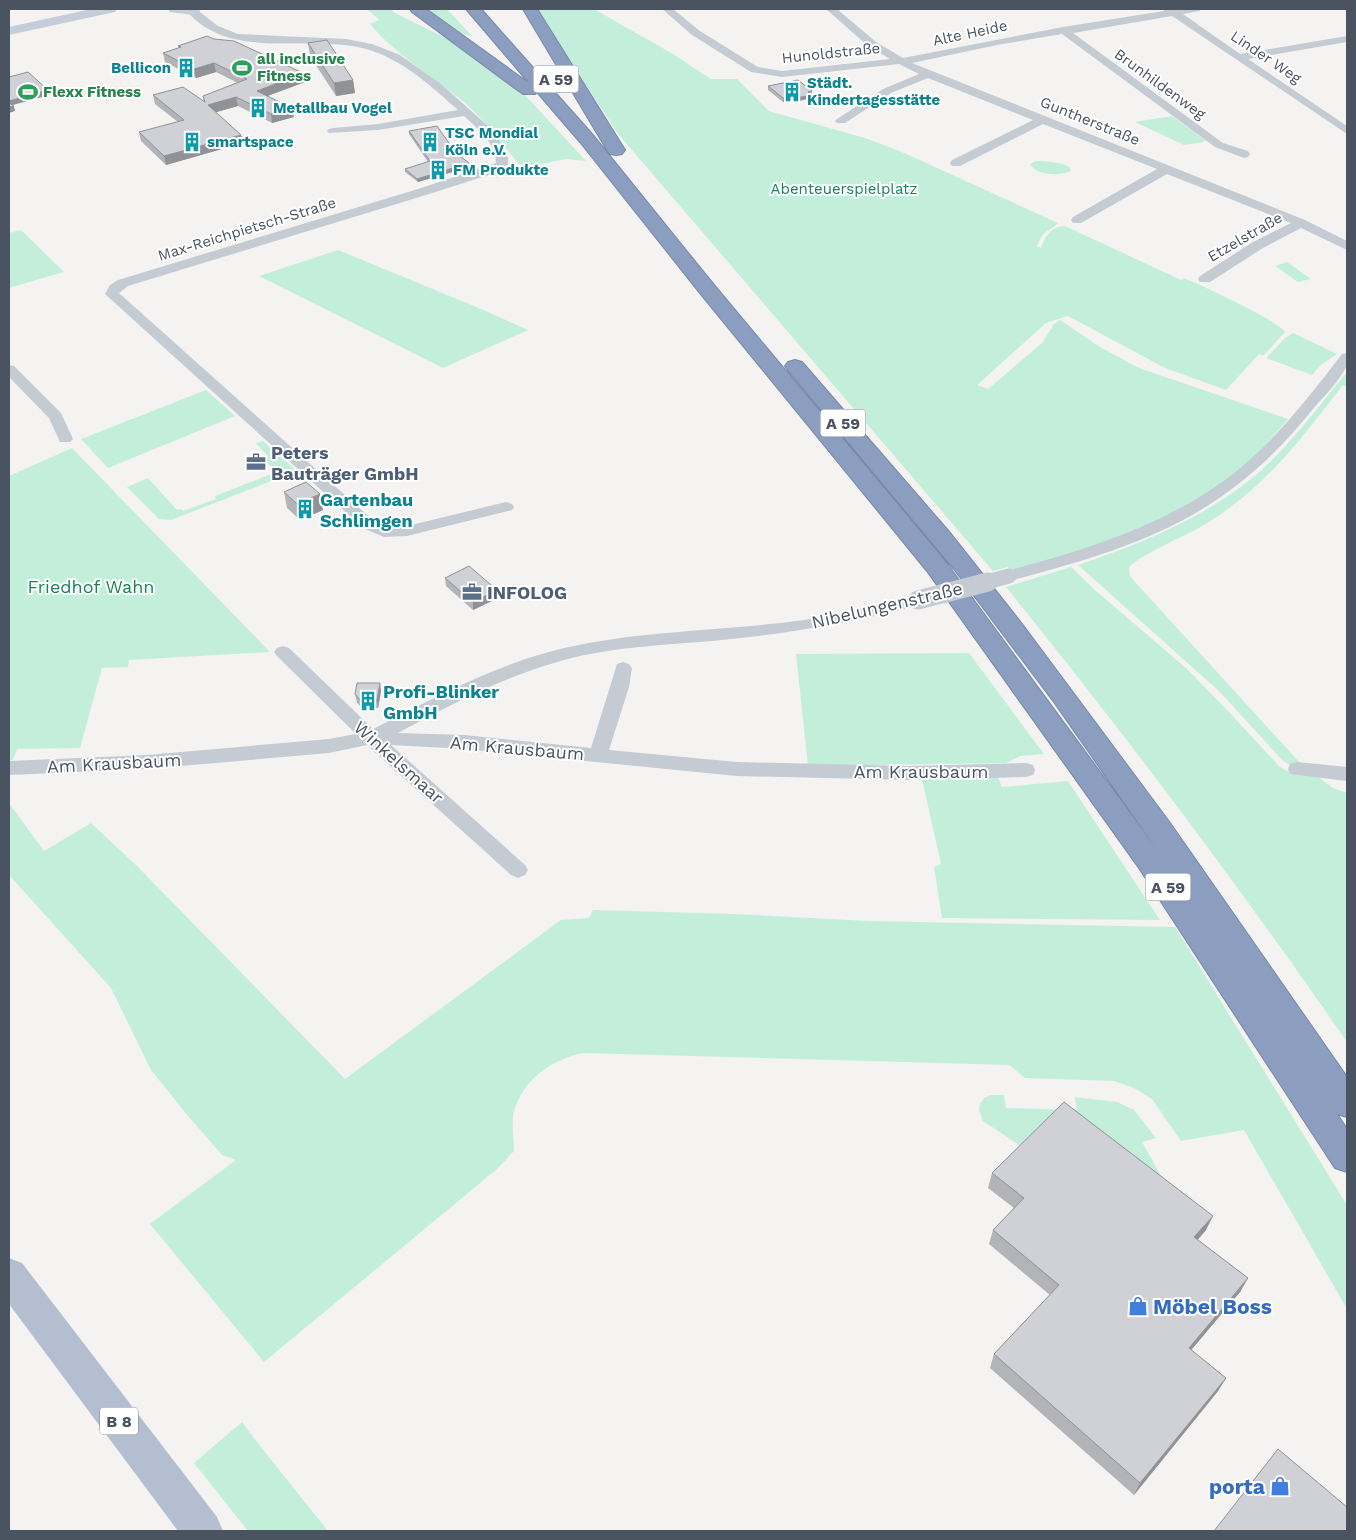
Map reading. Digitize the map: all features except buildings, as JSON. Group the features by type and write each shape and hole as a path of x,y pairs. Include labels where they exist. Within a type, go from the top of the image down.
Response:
{"highway":[{"path":"417,9 504,71 586,138"},
{"name":"A 59","path":"473,9 586,138 936,566 1149,860 1347,1157"},
{"path":"530,9 616,150"},
{"name":"A 59","path":"547,68 696,247"},
{"name":"A 59","path":"726,284 961,562 1003,616 1177,853 1347,1103"}],"main road":[{"path":"9,31 110,9"},
{"path":"175,9 194,11"},
{"name":"B 8","path":"9,1275 203,1531"}],"street":[{"name":"Hunoldstraße","path":"666,9 696,33 729,55 755,70 764,72 782,74 897,60"},
{"name":"Guntherstraße","path":"830,9 872,44 897,60 1042,120 1302,223 1347,246"},
{"name":"Alte Heide","path":"897,60 918,59 983,44 1170,11 1196,9"},
{"name":"Max-Reichpietsch-Straße","path":"194,11 215,29 234,36 344,42 368,46 390,53 410,65 467,112 499,148 503,160 502,164 498,168 123,283 115,288 112,294 370,525 384,532 407,531 506,507"},
{"name":"Linder Weg","path":"1170,11 1347,131"},
{"name":"Brunhildenweg","path":"1063,30 1219,146 1244,154"},
{"path":"1239,57 1347,39"},
{"path":"841,121 887,91 928,74"},
{"path":"333,130 378,127 467,112"},
{"path":"956,163 1042,120"},
{"path":"1334,122 1347,120"},
{"path":"1077,220 1166,169"},
{"name":"Etzelstraße","path":"1205,279 1258,245 1302,223"},
{"name":"Nibelungenstraße","path":"371,738 463,691 503,673 564,654 631,642 756,631 805,624 918,600 1068,560 1129,539 1162,525 1208,498 1249,468 1275,444 1347,357"},
{"path":"9,369 56,416 65,438"},
{"name":"Winkelsmaar","path":"283,652 371,738 518,870"},
{"path":"598,755 620,687 623,668"},
{"name":"Am Krausbaum","path":"9,768 147,762 329,746 371,738 465,742 667,764 738,769 908,773 1026,770"},
{"path":"1297,769 1347,774"}],"green space":[{"path":"367,9 392,9 393,12 456,43 526,96 586,161 566,159 522,168 472,109 391,46 380,35 370,24 379,20"},
{"path":"427,9 447,9 473,37 447,26 436,19"},
{"name":"Abenteuerspielplatz","path":"535,9 594,9 673,54 711,79 737,79 769,111 865,138 902,152 1058,223 1042,236 1037,246 1041,248 1052,230 1065,226 1181,280 1184,278 1221,295 1268,319 1285,332 1263,356 1259,354 1226,390 1165,368 1068,316 1046,323 977,385 988,389 1042,343 1054,324 1060,320 1100,347 1139,368 1288,419 1253,458 1221,484 1194,502 1165,517 1073,553 1010,571 1008,567 993,571 619,135"},
{"path":"1172,116 1205,140 1204,142 1184,145 1135,122"},
{"path":"1036,161 1063,164 1070,168 1071,171 1061,174 1043,173 1033,168 1030,164"},
{"path":"21,230 64,272 9,288 9,233"},
{"path":"338,250 528,330 443,368 259,276"},
{"path":"1287,262 1311,279 1298,282 1275,266"},
{"path":"1293,333 1337,354 1322,364 1312,375 1266,358 1285,338"},
{"path":"1347,372 1347,387 1343,385 1278,465 1260,482 1220,515 1140,558 1129,568 1130,576 1136,583 1301,764 1291,766 1282,760 1220,692 1078,565 1156,535 1182,523 1230,495 1252,478 1283,449"},
{"path":"206,390 235,416 108,468 81,439"},
{"path":"263,441 297,471 171,520 159,519 127,487 148,478 177,510 181,509 183,511 216,499 215,496 274,473 270,468 272,467 259,457 267,455 256,443"},
{"name":"Friedhof Wahn","path":"72,448 270,652 129,660 128,667 102,668 80,748 17,749 13,760 9,760 9,476"},
{"path":"1071,567 1186,668 1279,766 1292,774 1318,777 1333,788 1347,793 1347,1042 1181,811 1006,587"},
{"path":"969,653 1044,754 1020,756 1006,763 808,766 796,654"},
{"path":"998,777 1002,787 1068,781 1160,920 942,918 934,867 941,864 922,779"},
{"path":"9,803 44,851 91,823 137,866 345,1079 561,920 589,918 593,910 734,914 868,921 1175,927 1347,1205 1347,1309 1244,1130 1181,1141 1152,1099 1134,1088 1114,1081 1025,1078 1009,1065 582,1053 549,1066 531,1081 524,1090 518,1100 513,1116 514,1151 497,1169 264,1362 150,1224 236,1160 222,1155 151,1070 111,988 9,875"},
{"path":"990,1095 1004,1095 1006,1108 1077,1110 1075,1097 1117,1102 1134,1110 1156,1138 1142,1142 1173,1197 1187,1193 1203,1226 1025,1149 983,1121 979,1110 980,1104 984,1098"},
{"path":"242,1422 328,1531 248,1531 194,1463"}],"place":[{"name":"Bellicon","path":"186,68"},
{"name":"all inclusive Fitness","path":"242,68"},
{"name":"Flexx Fitness","path":"28,92"},
{"name":"Städt. Kindertagesstätte","path":"792,92"},
{"name":"Metallbau Vogel","path":"258,108"},
{"name":"smartspace","path":"192,142"},
{"name":"TSC Mondial Köln e.V.","path":"430,142"},
{"name":"FM Produkte","path":"438,170"},
{"name":"Peters Bauträger GmbH","path":"256,462"},
{"name":"Gartenbau Schlimgen","path":"305,509"},
{"name":"INFOLOG","path":"472,592"},
{"name":"Profi-Blinker GmbH","path":"368,701"},
{"name":"Möbel Boss","path":"1138,1306"},
{"name":"porta","path":"1280,1486"}]}
